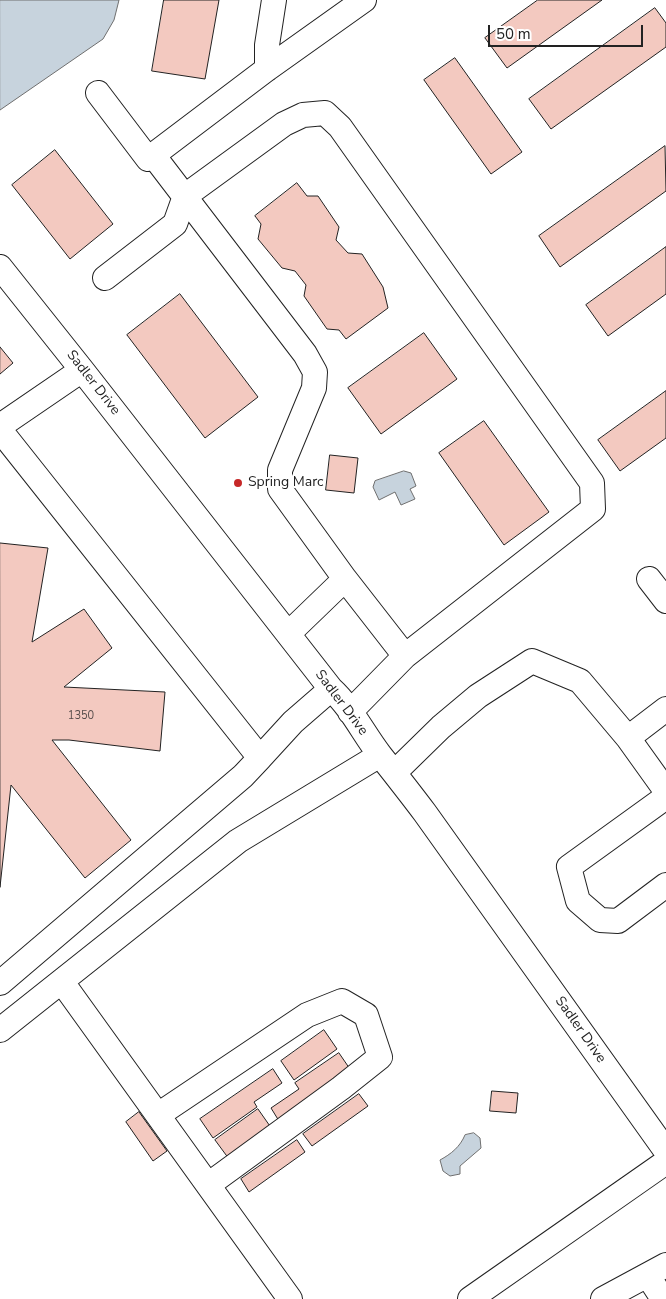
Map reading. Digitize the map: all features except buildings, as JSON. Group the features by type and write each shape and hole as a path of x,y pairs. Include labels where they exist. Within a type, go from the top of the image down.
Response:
{"street":[{"path":"267,69 267,45 274,0"},
{"path":"98,93 148,159 267,69 364,0"},
{"path":"105,278 175,224 185,196 284,124 303,115 325,113 340,127 592,483 593,509 405,656 350,712"},
{"path":"153,155 305,354 315,372 314,388 280,470 280,489 345,579 405,656"},
{"name":"Sadler Drive","path":"0,267 330,689 342,699 666,1151"},
{"path":"0,426 82,370"},
{"path":"0,430 260,758"},
{"path":"288,634 345,579"},
{"path":"648,579 666,601"},
{"path":"0,1030 238,841 387,763 441,726 478,696 532,661 580,681 628,738 666,790"},
{"path":"0,983 243,776 293,722 330,689"},
{"path":"628,738 666,710"},
{"path":"666,797 568,867 578,902 600,920 618,921 666,885"},
{"path":"62,982 290,1299"},
{"path":"158,1115 307,1015 342,1001 366,1015 380,1057 341,1088 208,1185"},
{"path":"470,1299 666,1162"},
{"path":"603,1299 657,1270 663,1299"}],"shaded area":[{"path":"0,0 119,0 114,20 103,39 0,110"},
{"path":"404,471 411,473 416,486 410,489 415,499 401,505 395,492 379,500 373,487 375,481"},
{"path":"474,1133 480,1138 481,1148 460,1166 460,1174 450,1176 443,1171 440,1160 455,1150 465,1135"}],"place":[{"name":"Spring Marc","path":"238,483"}]}
